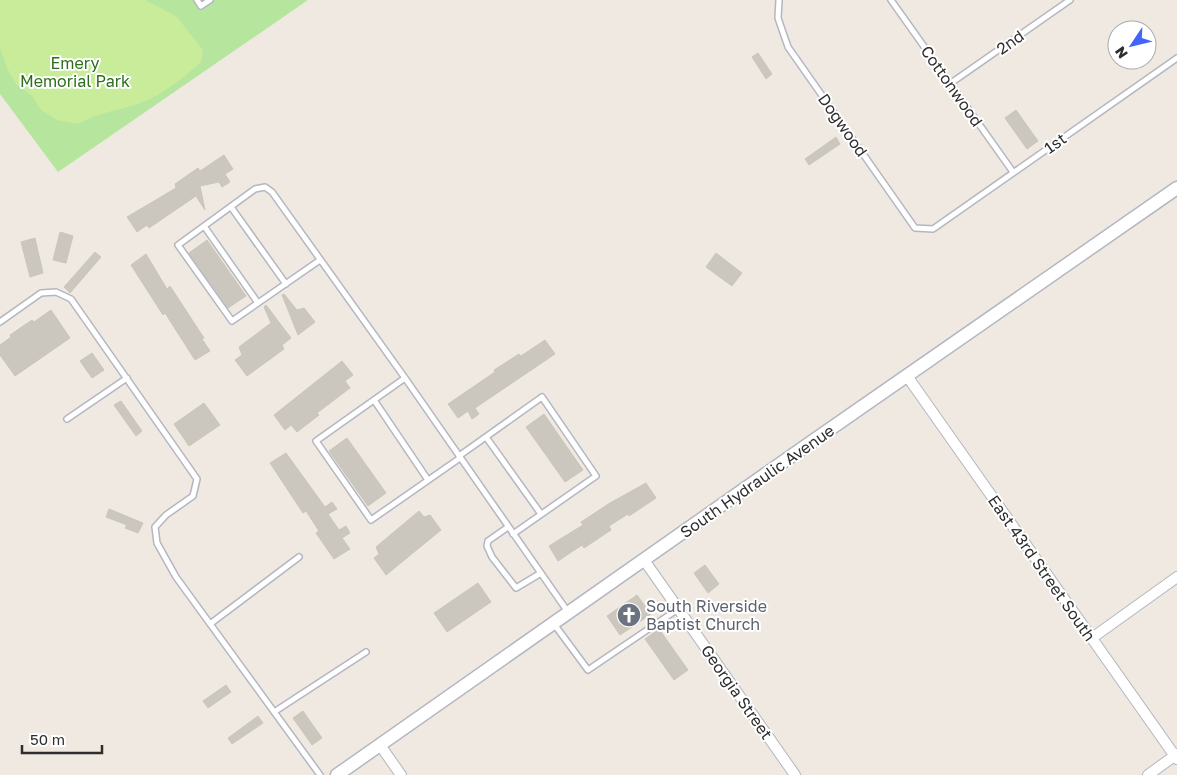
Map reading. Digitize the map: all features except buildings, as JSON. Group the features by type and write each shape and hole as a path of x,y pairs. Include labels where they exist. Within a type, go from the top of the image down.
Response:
{"street":[{"name":"South Hydraulic Avenue","path":"337,775 1177,188"},
{"name":"East 43rd Street South","path":"907,376 1176,757"},
{"name":"Georgia Street","path":"644,560 795,775"},
{"path":"1092,638 1177,577"},
{"path":"380,745 401,775"},
{"path":"1148,775 1176,757"}],"lane":[{"path":"197,0 201,6 210,0"},
{"name":"Dogwood","path":"779,0 778,18 788,47 915,228 933,229"},
{"name":"Cottonwood","path":"891,0 1013,172"},
{"name":"2nd","path":"950,83 1070,0"},
{"name":"1st","path":"933,229 1177,58"},
{"path":"320,260 232,321 178,245 255,189 265,187 272,192 405,378 568,613"},
{"path":"231,207 286,284"},
{"path":"204,226 258,303"},
{"path":"0,322 41,293 56,292 71,299 127,378 197,479 192,496 166,515 155,527 156,543 176,578 320,775"},
{"path":"67,419 127,378"},
{"path":"405,378 316,441 371,520 542,397 596,476 513,534"},
{"path":"374,400 428,480"},
{"path":"486,437 541,514"},
{"path":"508,526 488,541 487,546 497,564 516,588 541,573"},
{"path":"210,624 300,556"},
{"path":"554,623 588,670 678,608"},
{"path":"274,712 366,652"}],"green space":[{"name":"Emery Memorial Park","path":"0,0 308,0 58,172 0,94"},
{"name":"Emery Memorial Park","path":"0,0 145,0 176,16 203,50 201,62 172,85 148,100 101,114 78,124 57,120 41,110 32,96 16,84 8,70 0,48"}],"place":[{"name":"South Riverside Baptist Church","path":"629,615"}]}
